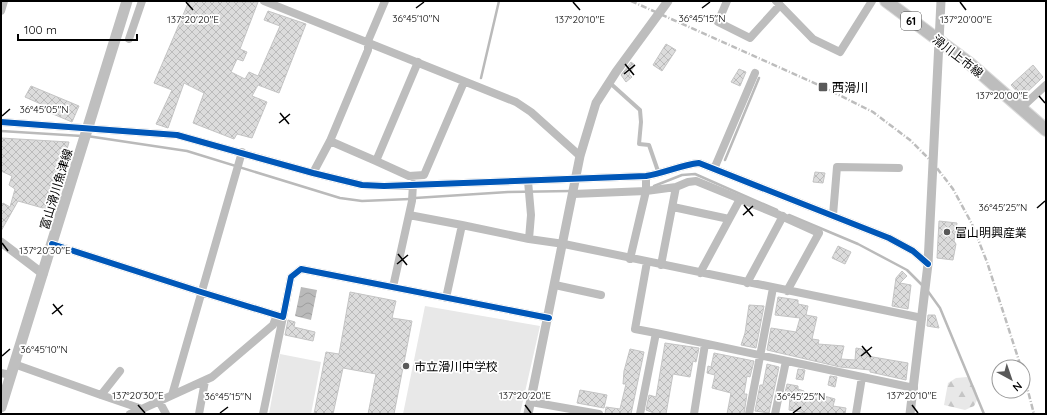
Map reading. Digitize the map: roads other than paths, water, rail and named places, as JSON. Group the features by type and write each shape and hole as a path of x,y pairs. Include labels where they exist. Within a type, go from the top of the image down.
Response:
{"main road":[{"name":"富山滑川魚津線","path":"1,407 6,374 14,364 127,1"},
{"name":"滑川上市線","path":"886,1 969,63 1046,130"}],"street":[{"path":"1,11 4,1"},
{"path":"129,39 142,1"},
{"path":"264,1 339,32 368,41 464,82 516,102 531,112 580,156"},
{"path":"313,173 330,141 368,50 368,41 384,1"},
{"path":"528,414 564,244 580,156 596,103 668,1"},
{"path":"726,1 718,22 750,38 778,3 813,39 840,52 872,1"},
{"path":"910,414 928,266 938,40 942,1"},
{"path":"376,161 418,62"},
{"path":"714,169 755,73"},
{"path":"330,141 409,176 424,175 464,82"},
{"path":"1021,108 1046,85"},
{"path":"1,122 177,135 313,173 362,185 576,180 646,176 659,174 688,164 699,163 889,238 913,251 928,266"},
{"path":"172,395 242,152"},
{"path":"833,215 837,167 899,168"},
{"path":"630,259 646,191 646,176"},
{"path":"528,181 531,215 529,239"},
{"path":"573,194 646,191 676,187 688,182 696,181 783,216 819,233 787,291"},
{"path":"392,287 412,202 413,184"},
{"path":"661,265 676,187"},
{"path":"700,273 740,199"},
{"path":"673,207 729,219"},
{"path":"409,215 529,239 564,244 630,259 922,318"},
{"path":"747,283 783,216"},
{"path":"446,298 462,225"},
{"path":"1,242 43,274"},
{"path":"52,244 280,316"},
{"path":"647,262 634,329 914,388"},
{"path":"263,414 280,316 291,277 301,269 549,318"},
{"path":"555,285 601,295"},
{"path":"748,414 773,288"},
{"path":"130,414 212,377 273,325 280,316"},
{"path":"640,414 656,333"},
{"path":"694,414 705,344"},
{"path":"775,414 786,361"},
{"path":"14,364 142,408"},
{"path":"101,395 120,371"},
{"path":"856,414 862,377"},
{"path":"199,414 205,381"},
{"path":"159,401 166,414"},
{"path":"531,402 599,414"}],"lane":[{"path":"610,82 640,110 641,122 638,144 649,145 659,174"}],"water":[{"path":"301,287 317,290 311,320 295,316"}],"waterway":[{"path":"481,78 499,1"},
{"path":"725,160 759,78"},
{"path":"1,131 82,136"},
{"path":"87,136 187,151 340,198 362,201 410,199"},
{"path":"654,186 682,175 695,174 777,210"},
{"path":"415,198 508,192 571,191"},
{"path":"789,215 858,244 907,270 923,286"},
{"path":"927,290 940,308 984,414"}],"railway":[{"path":"631,1 823,87 873,112 910,140 933,163 953,189 972,224 987,262 1018,359"},
{"path":"1030,399 1034,414"}],"place":[{"name":"西滑川","path":"823,87"},
{"name":"富山明興産業","path":"947,232"},
{"name":"市立滑川中学校","path":"406,366"}]}
